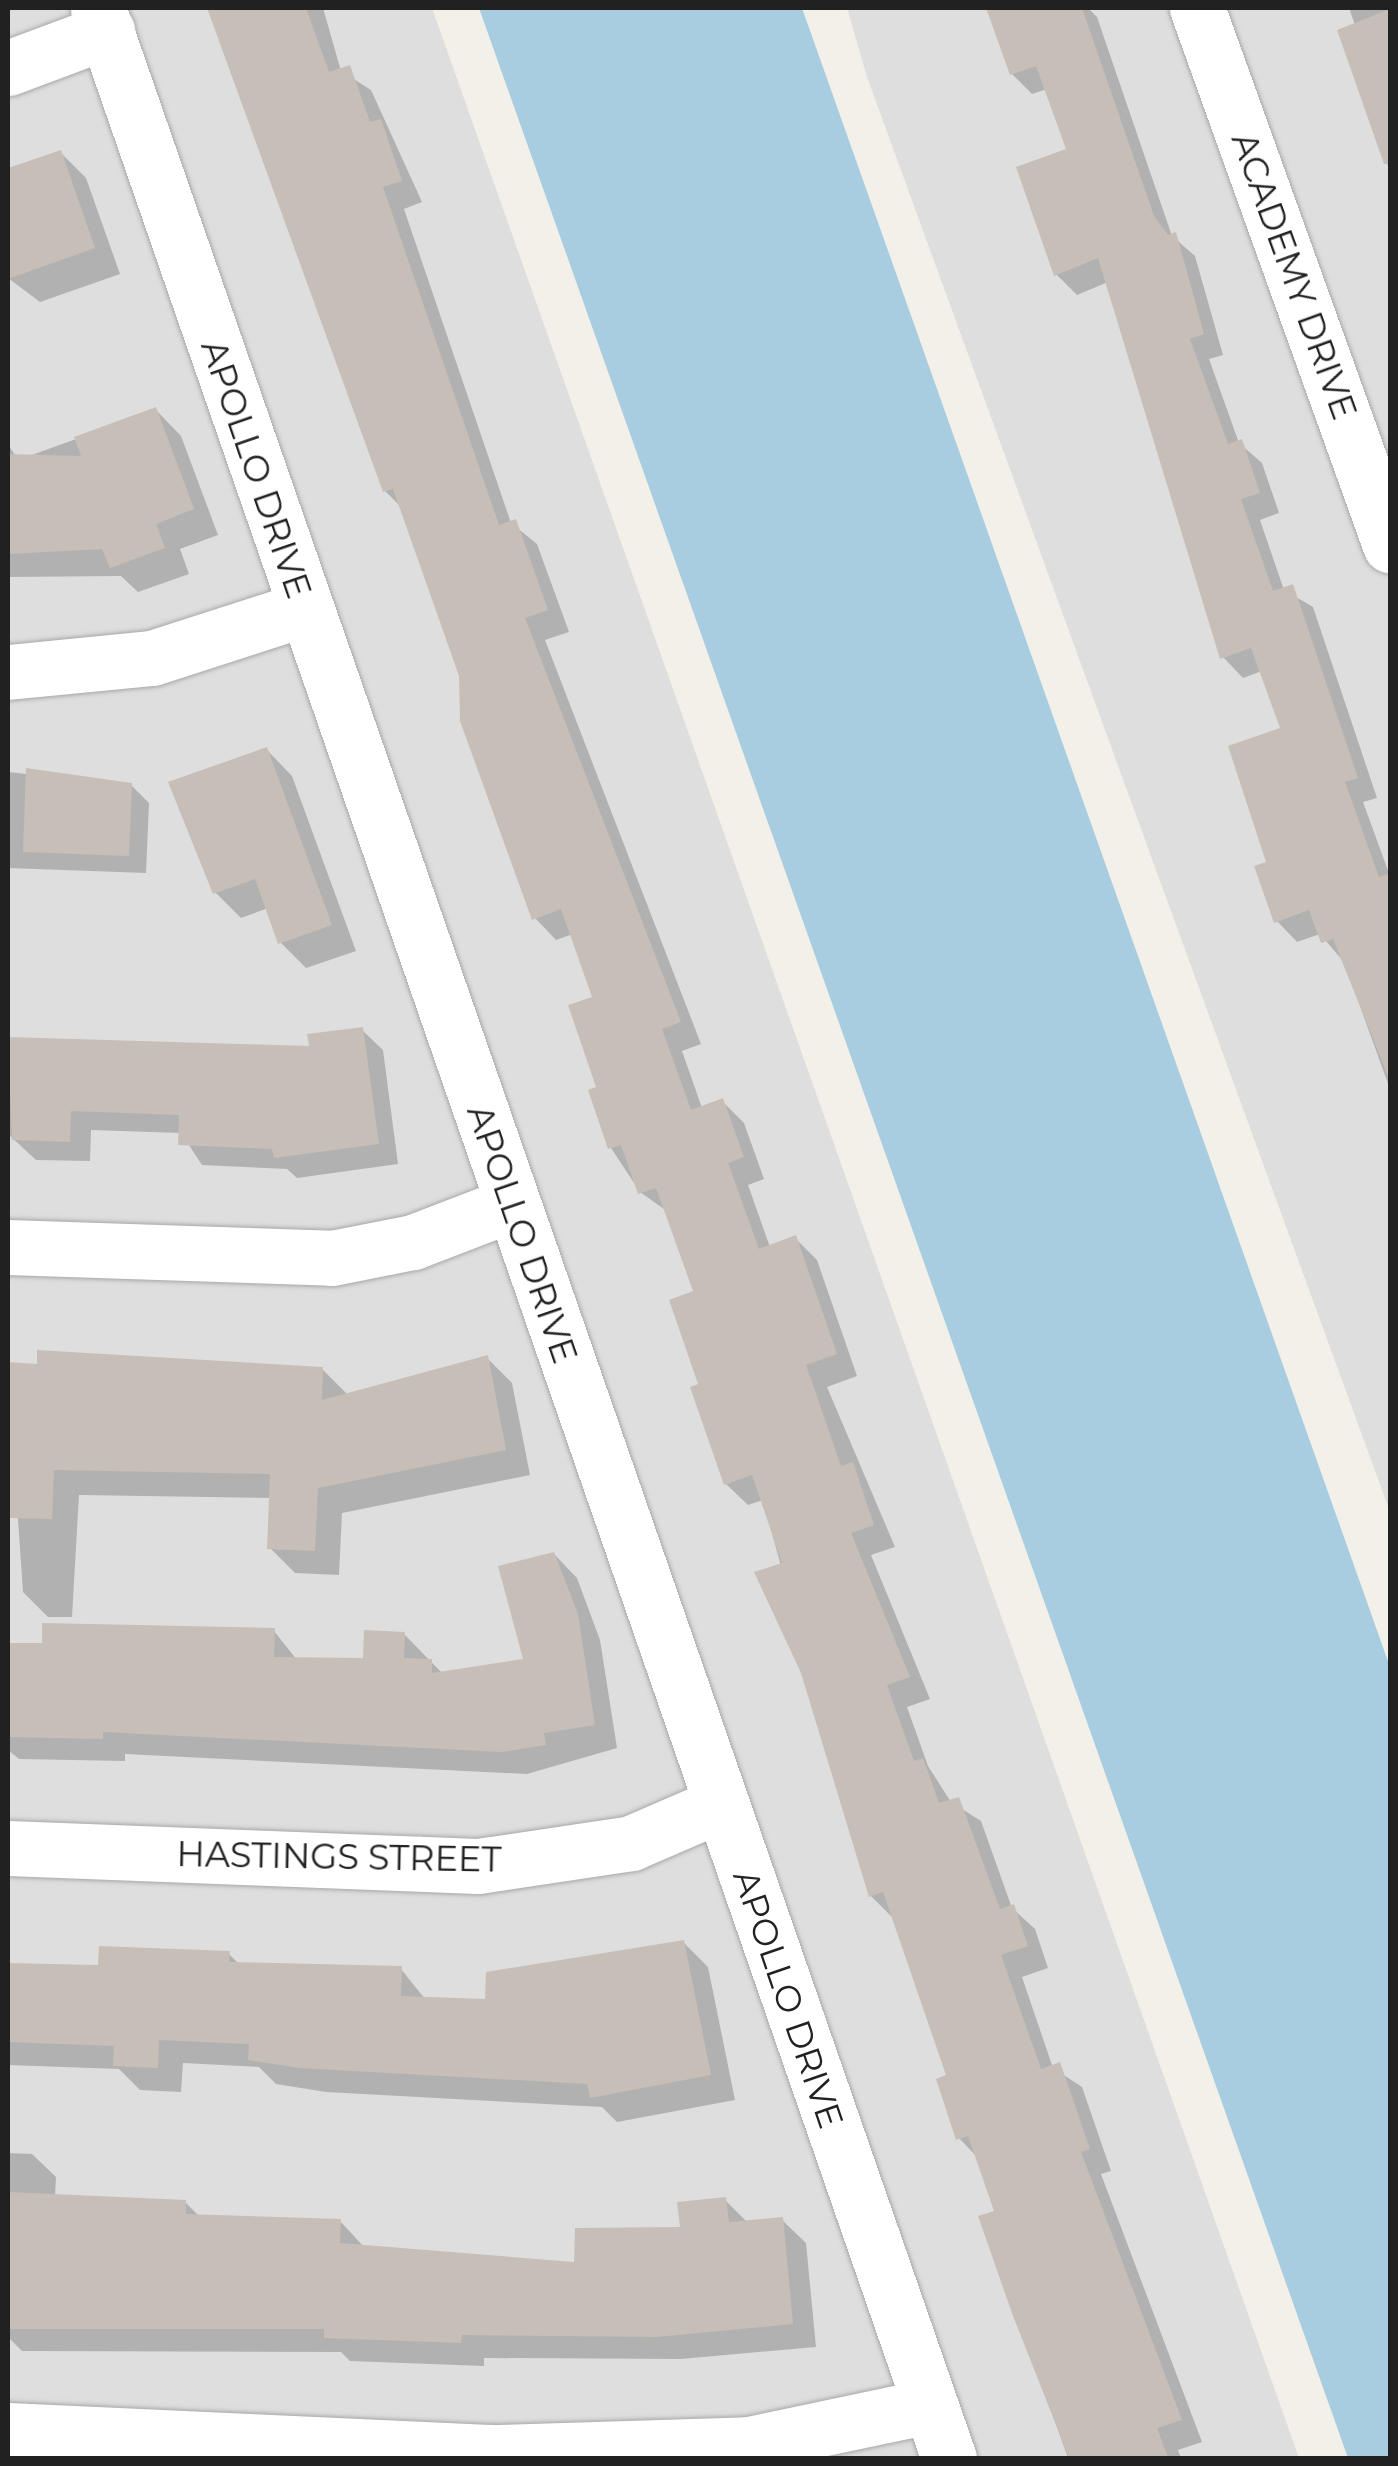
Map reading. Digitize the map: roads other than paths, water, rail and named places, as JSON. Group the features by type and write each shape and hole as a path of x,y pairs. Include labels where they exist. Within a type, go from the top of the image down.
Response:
{"street":[{"name":"ACADEMY DRIVE","path":"1197,8 1390,545"},
{"path":"8,68 102,19"},
{"name":"APOLLO DRIVE","path":"102,19 949,2458"},
{"path":"8,672 152,658 304,609"},
{"path":"8,1247 332,1258 413,1242 512,1204"},
{"name":"HASTINGS STREET","path":"8,1848 478,1866 631,1843 721,1804"},
{"path":"8,2430 556,2450 749,2444 930,2406"}],"water":[{"path":"479,8 802,8 1390,1667 1390,2458 1348,2458"}]}
